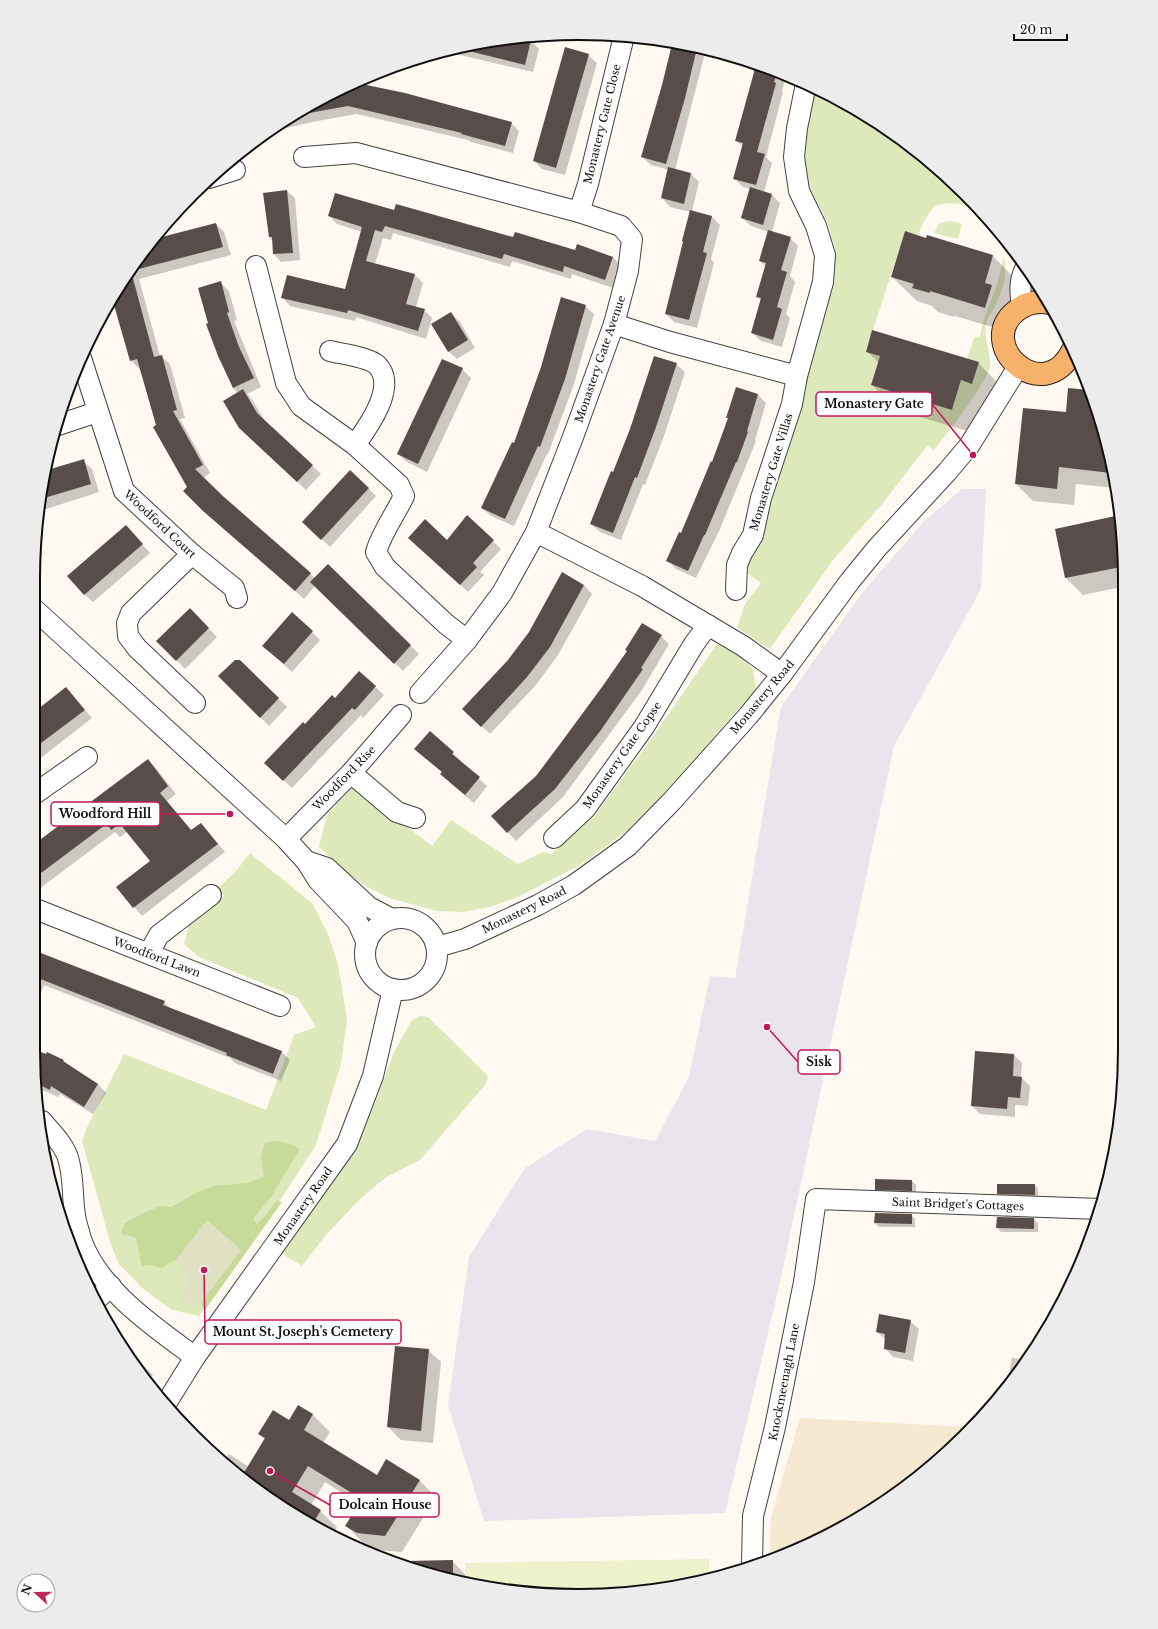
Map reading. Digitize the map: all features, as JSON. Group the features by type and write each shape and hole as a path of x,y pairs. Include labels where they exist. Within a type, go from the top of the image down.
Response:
{"main road":[{"path":"1041,302 1032,302 1022,306 1012,314 1006,324 1003,336 1005,348 1010,358 1018,367 1028,372 1039,374 1050,372 1060,367 1070,357"}],"street":[{"name":"Monastery Gate Close","path":"579,212 588,184 623,42"},
{"name":"Monastery Gate Villas","path":"736,590 738,565 742,553 752,535 761,498 792,404 823,282 825,255 816,226 799,191 794,157 796,128 805,90"},
{"name":"Monastery Gate Avenue","path":"304,157 356,152 579,212 620,226 632,239 628,271 614,324 573,437 536,532 502,593 467,640 420,693"},
{"path":"225,173 235,170"},
{"path":"256,266 286,383 301,406 355,445 399,484 404,496 380,539 376,552 386,567 446,624 467,640"},
{"path":"1022,273 1020,291 1022,306"},
{"path":"614,324 670,342 798,376"},
{"path":"330,351 363,358 377,365 384,377 384,389 379,405 370,424 355,445"},
{"name":"Woodford Court","path":"84,367 97,412 114,457 119,479 124,491 192,554 234,588 237,598"},
{"name":"Monastery Road","path":"437,947 465,939 538,905 574,885 628,846 672,801 748,716 782,674 850,581 877,548 970,446 1018,367"},
{"path":"63,423 97,412"},
{"path":"536,532 642,586 743,646 782,674"},
{"path":"192,554 131,613 127,623 128,636 137,648 195,703"},
{"path":"40,614 286,839 306,861 318,880 358,922 367,943"},
{"name":"Monastery Gate Copse","path":"554,838 585,809 644,727 694,644 708,625"},
{"name":"Woodford Rise","path":"286,839 352,774 401,715"},
{"path":"40,790 87,757"},
{"path":"352,774 397,812 415,818"},
{"path":"306,861 327,868 369,907 392,919"},
{"path":"149,953 159,935 211,895"},
{"name":"Woodford Lawn","path":"40,911 280,1006"},
{"path":"404,918 415,920 425,926 433,936 437,947 438,958 430,977 413,989 393,990 382,985 373,977 367,966 365,954 367,943 372,932 381,924 392,919 404,918"},
{"name":"Monastery Road","path":"169,1400 195,1357 347,1144 374,1076 393,990"},
{"path":"46,1125 58,1140 68,1158 72,1180 75,1216 81,1240 91,1262 126,1303 195,1357"},
{"name":"Saint Bridget's Cottages","path":"816,1199 1094,1209"},
{"name":"Knockmeenagh Lane","path":"752,1560 753,1516 775,1427 804,1282 816,1199"},
{"path":"100,1296 111,1286"}],"shaded area":[{"path":"962,489 986,489 981,589 894,746 778,1291 725,1513 484,1521 448,1405 469,1257 525,1168 587,1129 655,1141 689,1077 710,976 735,978 781,707 862,593 924,521"},
{"path":"800,1418 964,1427 907,1478 878,1498 848,1517 817,1533 769,1554 771,1517"}],"green space":[{"path":"812,94 848,112 907,151 967,205 946,203 936,206 928,215 918,235 905,232 866,351 885,358 878,362 871,385 952,410 960,385 958,379 972,383 979,363 967,359 974,338 980,336 1004,257 1005,276 1001,292 987,320 986,337 990,366 982,383 966,408 934,450 927,446 882,504 833,560 770,649 737,628 745,604 761,583 742,569 791,435 836,250 826,219 807,182 802,156"},
{"path":"951,221 962,224 958,239 934,233 939,223"},
{"path":"717,644 741,658 753,669 756,689 661,797 627,831 580,865 518,897 490,907 463,912 437,911 389,898 366,886 348,874 319,847 327,815 354,786 432,846 451,820 518,864 543,852 551,854 594,817 654,735"},
{"path":"250,853 313,904 328,934 338,964 347,1020 341,1064 316,1145 253,1242 199,1316 172,1310 142,1288 119,1264 111,1245 82,1141 87,1127 124,1054 266,1110 294,1035 316,1027 298,998 199,957 184,944 189,925 224,896 219,887 236,871"},
{"path":"420,1016 428,1017 485,1073 488,1077 485,1085 420,1160 385,1178 360,1199 325,1236 302,1266 280,1252 356,1148 376,1101 394,1052 412,1020"},
{"path":"277,1141 291,1144 300,1149 271,1197 253,1219 257,1224 267,1214 276,1201 282,1202 205,1310 199,1300 191,1241 175,1261 170,1262 162,1268 151,1265 142,1266 136,1238 121,1234 124,1224 143,1213 161,1206 171,1207 198,1192 213,1186 247,1183 264,1177 261,1158 265,1142"},
{"path":"207,1220 241,1250 198,1307 179,1299 190,1279 175,1261"},
{"path":"709,1559 709,1573 684,1579 614,1588 544,1588 465,1577 465,1563"}],"building":[{"path":"530,43 525,65 469,51"},
{"path":"565,47 589,54 556,168 533,161"},
{"path":"671,48 696,53 685,98 666,164 641,157"},
{"path":"755,70 775,78 774,82 776,83 757,152 765,154 756,185 733,179 743,143 735,141"},
{"path":"365,85 405,93 512,122 505,146 461,134 462,133 348,106 308,113"},
{"path":"668,167 691,173 684,204 661,198"},
{"path":"750,187 772,194 763,225 741,218"},
{"path":"287,190 293,253 273,254 272,237 269,237 263,193"},
{"path":"335,193 394,210 396,204 513,237 515,232 575,250 577,244 613,257 605,280 564,266 563,272 504,254 502,259 385,226 382,232 375,230 366,261 415,274 406,304 425,309 418,331 348,310 347,313 281,298 287,275 345,289 362,227 328,216"},
{"path":"690,210 712,216 703,252 707,253 689,320 665,314"},
{"path":"216,223 223,247 139,269 163,237"},
{"path":"768,230 791,237 781,270 787,272 777,307 782,309 773,340 751,333 761,298 756,297 766,263 759,261"},
{"path":"905,231 926,238 927,235 993,255 985,283 992,285 985,308 930,291 930,293 912,288 914,284 891,277"},
{"path":"133,277 154,357 162,355 177,410 173,411 203,465 195,469 224,497 311,573 295,591 203,511 183,491 187,487 153,427 156,425 137,359 130,361 114,306"},
{"path":"221,281 229,312 227,313 239,347 254,378 233,388 218,356 206,324 208,323 198,288"},
{"path":"561,297 586,305 565,379 540,447 538,446 505,519 481,508 512,442 514,443 541,367"},
{"path":"451,312 468,340 448,352 431,324"},
{"path":"872,330 979,362 972,384 961,380 952,410 871,385 880,356 866,352"},
{"path":"654,356 677,363 637,478 635,477 613,533 590,524 611,471 613,472 630,429"},
{"path":"442,359 463,368 418,464 397,454"},
{"path":"736,387 758,394 747,431 748,432 737,462 688,571 666,561 679,532 681,533 711,461 712,462 728,418 726,418"},
{"path":"1068,388 1083,389 1100,439 1108,473 1059,467 1057,489 1015,484 1023,408 1066,412"},
{"path":"243,389 257,413 313,465 297,482 239,428 223,401"},
{"path":"84,459 91,484 47,497 51,469"},
{"path":"350,470 369,488 321,540 302,522"},
{"path":"467,515 494,540 473,563 477,567 460,585 408,538 425,519 447,540"},
{"path":"1114,516 1118,568 1065,578 1055,529"},
{"path":"126,525 143,544 84,595 67,576"},
{"path":"328,564 411,645 394,664 310,582"},
{"path":"562,572 584,585 550,647 527,677 481,727 462,709 508,660 529,632"},
{"path":"190,608 209,628 176,661 156,641"},
{"path":"292,612 313,631 284,664 262,646"},
{"path":"642,623 662,635 641,668 643,669 601,730 555,789 507,833 491,816 536,776 627,651 625,650"},
{"path":"235,660 240,660 279,698 260,718 218,676"},
{"path":"359,671 376,686 355,710 352,708 283,781 264,763 303,722 305,724 332,695 335,698"},
{"path":"66,687 85,710 40,744 40,707"},
{"path":"430,731 454,752 452,754 480,777 465,795 440,774 442,772 414,749"},
{"path":"148,759 168,786 160,793 191,830 201,823 218,844 133,908 116,887 150,861 120,824 111,830 107,824 40,874 40,840"},
{"path":"40,953 165,1001 163,1005 282,1051 273,1074 226,1055 227,1053 40,979"},
{"path":"975,1051 1014,1054 1013,1076 1022,1077 1020,1098 1008,1097 1007,1109 971,1106"},
{"path":"40,1052 46,1054 47,1052 64,1060 63,1061 98,1084 84,1107 51,1086 50,1090 41,1086"},
{"path":"875,1179 912,1180 912,1191 875,1190"},
{"path":"997,1184 1035,1184 1035,1195 997,1194"},
{"path":"875,1213 912,1214 912,1224 874,1223"},
{"path":"997,1217 1034,1218 1034,1229 996,1228"},
{"path":"879,1314 911,1320 905,1353 884,1349 885,1334 876,1332"},
{"path":"395,1346 429,1349 421,1431 387,1427"},
{"path":"298,1405 313,1414 304,1430 377,1475 386,1459 420,1480 385,1536 357,1533 345,1526 357,1507 350,1503 355,1495 308,1466 292,1492 321,1510 315,1520 280,1498 244,1472 265,1438 258,1434 273,1410 289,1420"},
{"path":"453,1560 453,1574 439,1571 409,1561"}],"place":[{"name":"Monastery Gate","path":"973,455"},
{"name":"Woodford Hill","path":"230,814"},
{"name":"Sisk","path":"767,1027"},
{"name":"Mount St. Joseph's Cemetery","path":"204,1270"},
{"name":"Dolcain House","path":"270,1471"}]}
